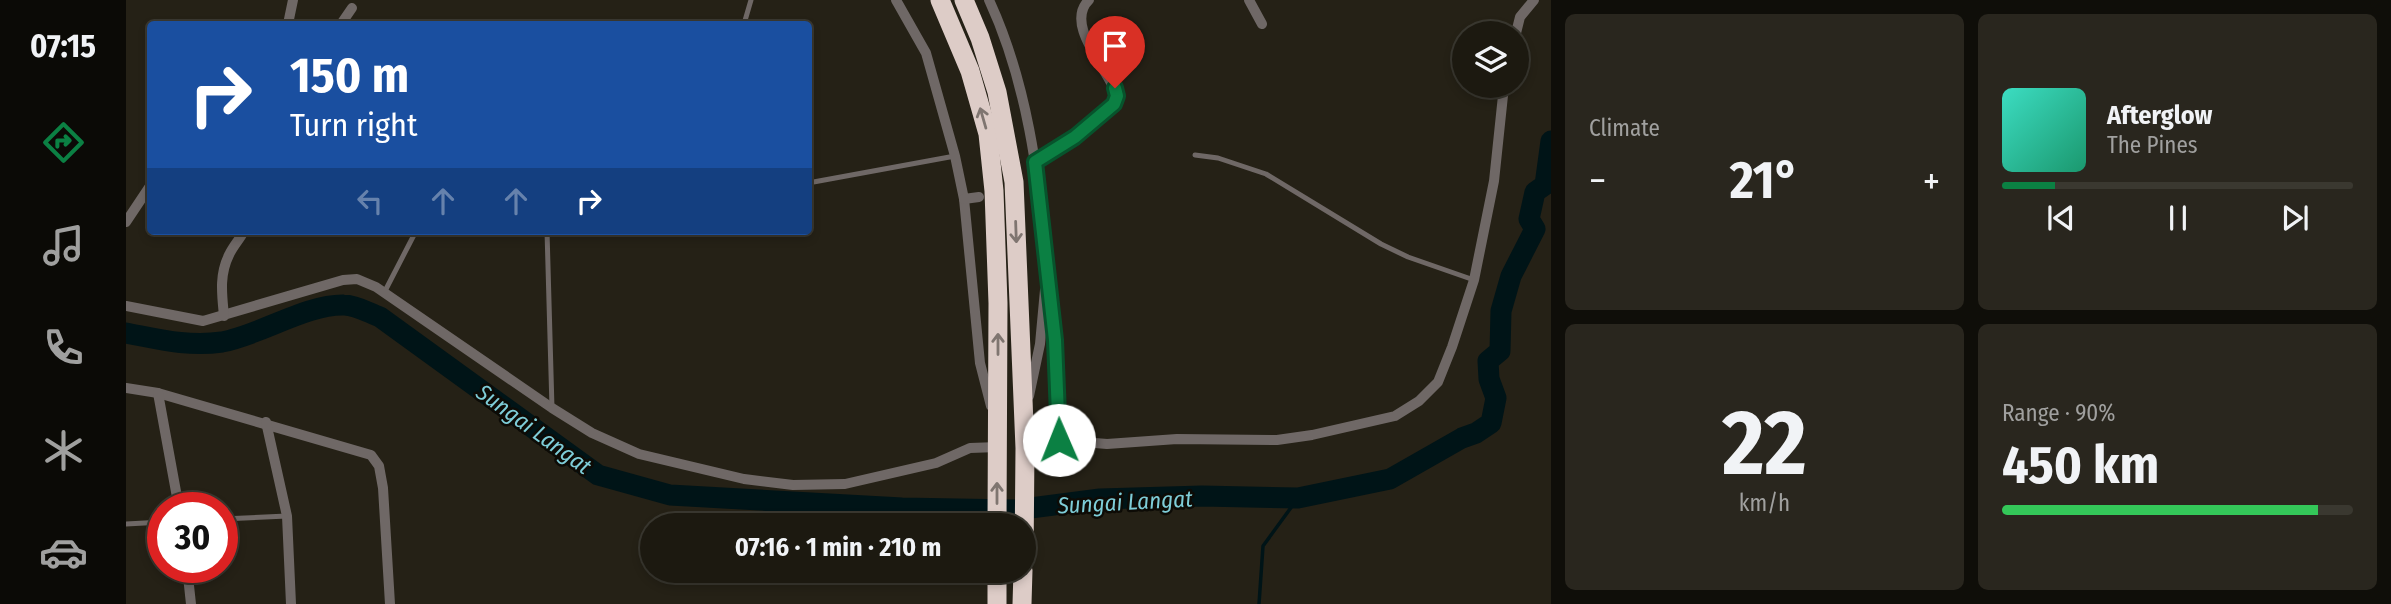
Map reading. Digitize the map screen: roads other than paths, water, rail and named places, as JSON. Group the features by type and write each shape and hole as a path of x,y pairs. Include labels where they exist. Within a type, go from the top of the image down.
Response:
{"highway":[{"path":"940,0 970,71 988,134 994,191 998,303 997,513"},
{"path":"964,0 998,92 1014,182 1025,448 1024,513"},
{"path":"997,583 997,604"},
{"path":"1022,604 1023,583"}],"street":[{"path":"289,21 293,0"},
{"path":"126,306 203,321 357,279 384,293 592,433 639,454 744,479 793,485 845,484 936,463 970,448 997,446 980,363 964,199 955,156 926,53 896,0"},
{"path":"989,0 1017,82 1035,162 1055,340 1059,440 1107,444 1177,439 1277,440 1312,435 1395,415 1419,401 1438,382 1474,279 1494,181 1503,98"},
{"path":"1035,162 1075,137 1114,104 1117,96 1108,75 1089,46 1084,31 1081,15 1089,0"},
{"path":"1249,0 1262,24"},
{"path":"1519,21 1534,0"},
{"path":"343,21 352,8"},
{"path":"126,222 147,191"},
{"path":"1026,192 1039,191"},
{"path":"964,199 979,197"},
{"path":"225,316 221,290 222,272 241,235"},
{"path":"1024,423 1040,344 1047,267"},
{"path":"126,388 158,393 266,422 371,455 379,466 382,481 390,604"},
{"path":"158,393 176,492"},
{"path":"266,422 288,516 291,604"},
{"path":"189,583 191,604"}],"lane":[{"path":"745,21 751,0"},
{"path":"1195,155 1218,158 1266,174 1381,244 1408,257 1474,279"},
{"path":"812,182 955,156"},
{"path":"384,293 414,235"},
{"path":"547,235 552,408"},
{"path":"238,518 288,516"},
{"path":"126,524 147,523"}],"waterway":[{"name":"Sungai Langat","path":"126,333 185,343 222,342 315,309 353,306 380,317 598,475 670,495 902,508 1015,510 1100,499 1202,496 1298,498 1390,479 1491,423 1496,398 1489,379 1488,361 1500,351 1501,311 1511,276 1535,229 1529,219 1535,192 1545,185 1551,141"},
{"path":"1259,604 1263,546 1298,498"}]}
